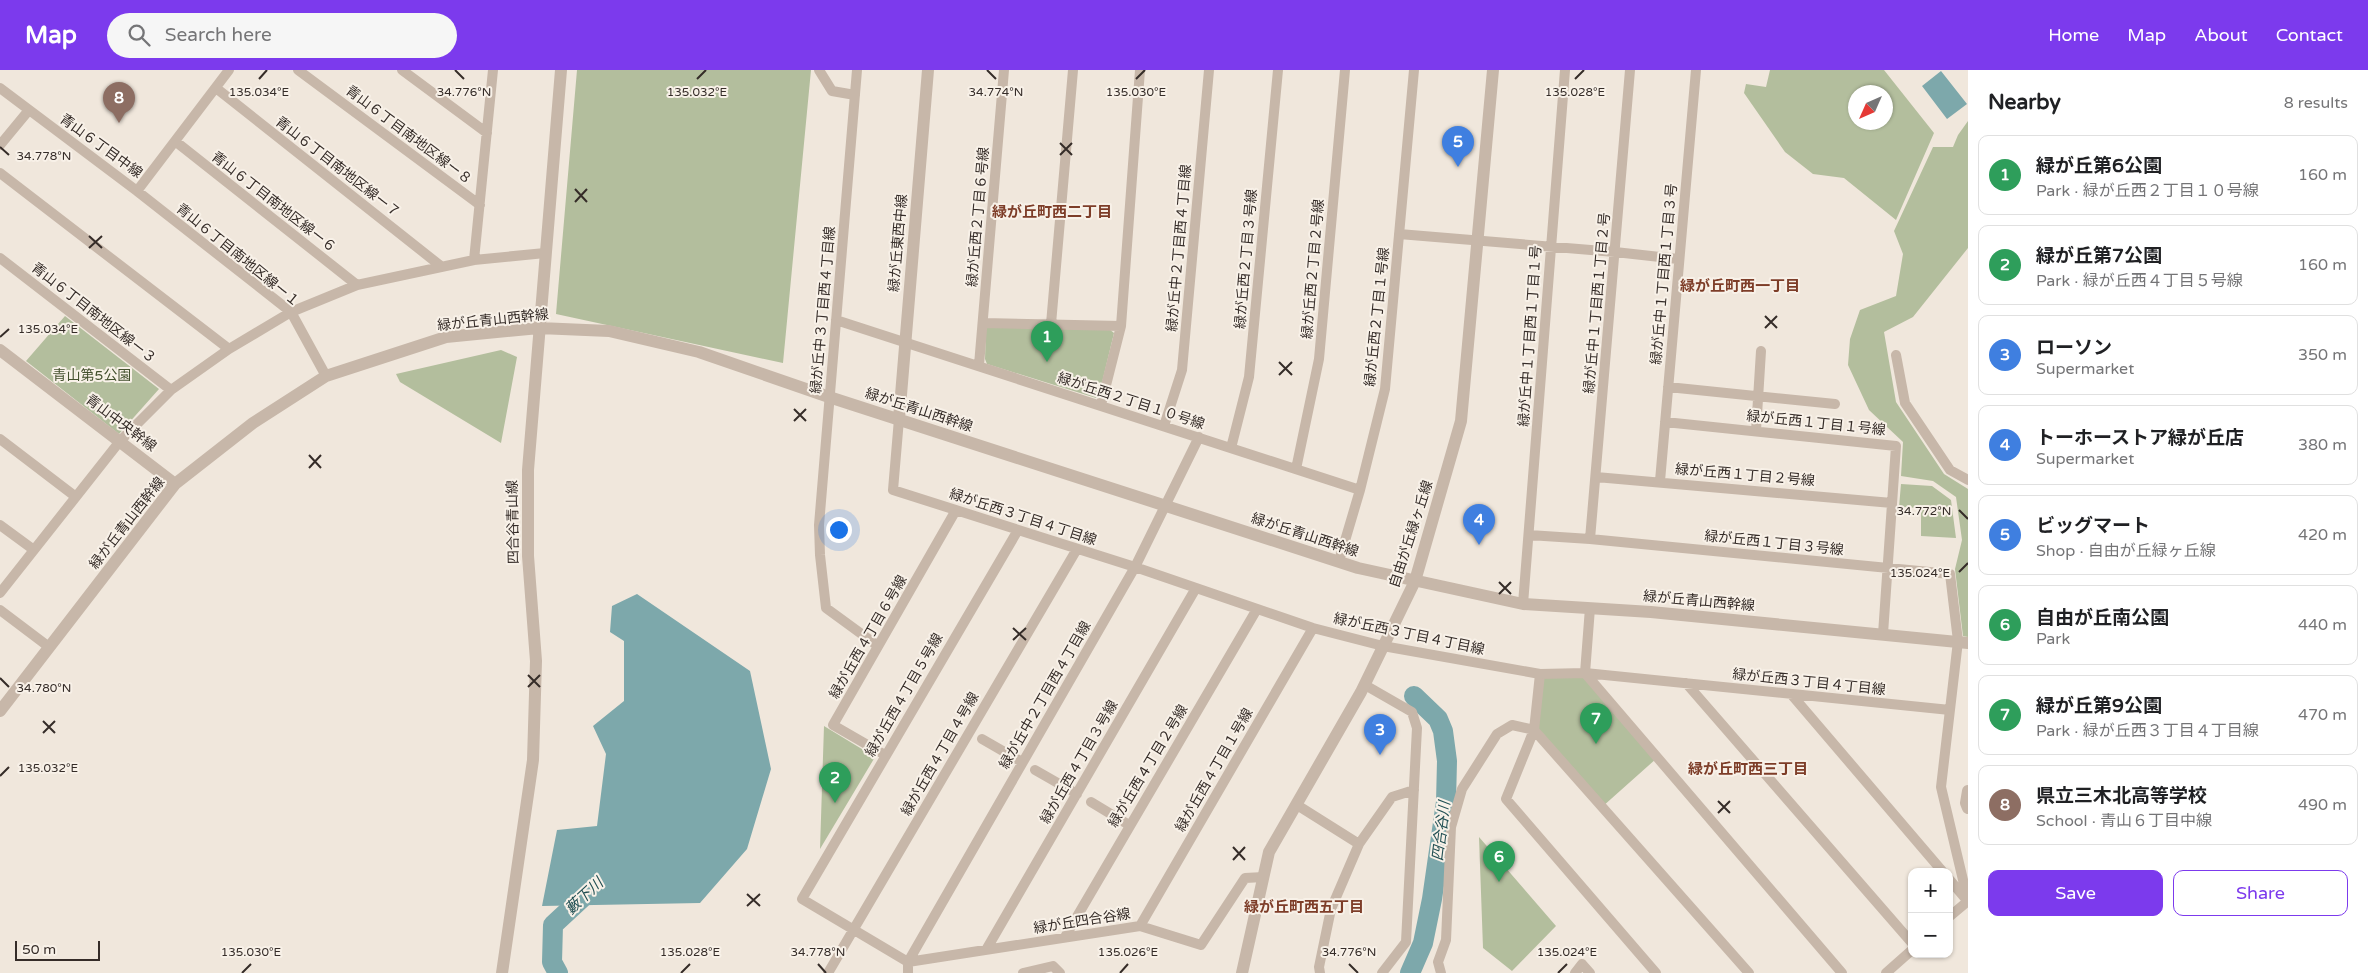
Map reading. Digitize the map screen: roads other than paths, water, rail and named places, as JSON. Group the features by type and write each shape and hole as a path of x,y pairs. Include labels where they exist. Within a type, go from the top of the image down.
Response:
{"street":[{"name":"青山６丁目中線","path":"0,88 137,191 229,70"},
{"name":"青山６丁目南地区線ー８","path":"298,70 480,205"},
{"path":"402,70 487,133"},
{"path":"474,260 493,70"},
{"name":"四合谷青山線","path":"502,973 533,760 536,661 528,556 528,470 561,70"},
{"path":"819,70 832,91 855,95"},
{"name":"緑が丘中３丁目西４丁目線","path":"857,70 819,525 820,555 826,608 878,646"},
{"name":"緑が丘東西中線","path":"899,419 928,70"},
{"name":"緑が丘西２丁目６号線","path":"979,365 1004,70"},
{"path":"1050,324 1073,70"},
{"path":"1101,405 1121,326 1140,70"},
{"name":"緑が丘中２丁目西４丁目線","path":"1164,426 1182,370 1209,70"},
{"name":"緑が丘西２丁目３号線","path":"1231,448 1249,377 1278,70"},
{"name":"緑が丘西２丁目２号線","path":"1296,469 1319,360 1345,70"},
{"name":"緑が丘西２丁目１号線","path":"1339,562 1360,490 1385,389 1413,70"},
{"name":"自由が丘緑ヶ丘線","path":"1242,973 1269,852 1365,685 1415,581 1461,421 1493,70"},
{"name":"緑が丘中１丁目西１丁目１号","path":"1523,604 1565,70"},
{"name":"緑が丘中１丁目西１丁目２号","path":"1590,539 1630,70"},
{"name":"緑が丘中１丁目西１丁目３号","path":"1660,481 1696,70"},
{"name":"青山６丁目南地区線ー７","path":"216,88 442,267"},
{"path":"0,145 29,110"},
{"name":"青山６丁目南地区線ー６","path":"175,141 357,285"},
{"path":"0,173 229,349"},
{"name":"青山６丁目南地区線ー１","path":"137,191 291,312 326,376"},
{"path":"1399,234 1678,259"},
{"path":"0,593 120,441 172,390 229,349 291,312 357,285 474,260 545,253"},
{"name":"青山６丁目南地区線ー３","path":"0,258 172,390"},
{"name":"緑が丘西２丁目１０号線","path":"836,320 1360,490"},
{"path":"983,323 1121,326"},
{"name":"緑が丘青山西幹線","path":"0,711 176,484 253,423 326,376 446,337 539,328 609,331 699,352 1339,562 1415,581 1523,604 1590,608 1963,642"},
{"name":"青山中央幹線","path":"0,350 176,484"},
{"path":"1756,431 1761,350"},
{"path":"1896,355 1905,403 1950,470 1968,480"},
{"path":"1668,388 1835,404"},
{"name":"緑が丘西３丁目４丁目線","path":"899,419 893,490 1135,567 1313,628 1383,646 1540,674 1585,673 1950,710"},
{"name":"緑が丘西１丁目１号線","path":"1665,422 1896,446 1884,634"},
{"name":"緑が丘中２丁目西４丁目線","path":"908,962 1135,567 1199,437"},
{"path":"0,440 76,497"},
{"name":"緑が丘西１丁目２号線","path":"1596,477 1892,502"},
{"name":"緑が丘西４丁目６号線","path":"885,755 833,725 956,510"},
{"path":"0,525 34,550"},
{"name":"緑が丘西４丁目５号線","path":"908,962 802,899 1018,530"},
{"name":"緑が丘西１丁目３号線","path":"1529,535 1590,539 1950,574 1963,642"},
{"name":"緑が丘西４丁目４号線","path":"828,973 1077,549"},
{"name":"緑が丘西４丁目３号線","path":"986,950 1196,588"},
{"path":"1590,608 1585,673 1842,973"},
{"name":"緑が丘西４丁目２号線","path":"1065,937 1257,609"},
{"path":"0,610 49,647"},
{"name":"緑が丘西４丁目１号線","path":"1140,926 1313,628"},
{"path":"1963,642 1950,710 1941,787 1968,901"},
{"path":"1540,674 1534,730 1506,799 1656,973"},
{"path":"1686,683 1908,938"},
{"path":"1365,685 1412,712 1417,728 1406,942 1382,973"},
{"path":"1791,694 1940,868"},
{"path":"1441,973 1438,962 1446,940 1451,827 1462,789 1497,734 1512,725 1534,730 1748,973"},
{"path":"982,739 1022,762"},
{"path":"1035,770 1077,794"},
{"path":"1320,973 1319,967 1331,909 1359,844 1392,797 1414,790"},
{"path":"1968,791 1966,803 1968,808"},
{"path":"1091,802 1129,825"},
{"path":"1297,805 1359,844"},
{"name":"緑が丘四合谷線","path":"908,962 1140,926 1201,945 1245,878 1264,877"},
{"path":"1953,884 1968,901"},
{"path":"1953,914 1968,901"},
{"path":"1886,973 1908,954"},
{"path":"908,962 908,973"},
{"path":"1575,973 1582,964 1590,973"},
{"path":"1023,973 1053,966 1060,973"}],"water":[{"path":"1941,71 1967,104 1947,119 1922,86"},
{"path":"637,594 750,671 771,769 747,849 700,903 542,906 557,830 597,826 606,754 593,726 624,701 624,641 610,632 612,606"}],"waterway":[{"name":"四合谷川","path":"1410,973 1423,943 1432,899 1446,802 1447,761 1443,731 1438,719 1414,696"},
{"name":"藪下川","path":"558,973 552,962 553,925 594,887"}],"place":[{"name":"県立三木北高等学校","path":"119,123"},
{"name":"ビッグマート","path":"1458,167"},
{"name":"緑が丘第6公園","path":"1047,362"},
{"name":"トーホーストア緑が丘店","path":"1479,545"},
{"name":"緑が丘第9公園","path":"1596,744"},
{"name":"ローソン","path":"1380,755"},
{"name":"緑が丘第7公園","path":"835,803"},
{"name":"自由が丘南公園","path":"1499,882"}],"district":[{"name":"緑が丘町西二丁目","path":"1052,212"},
{"name":"緑が丘町西一丁目","path":"1740,286"},
{"name":"緑が丘町西三丁目","path":"1748,769"},
{"name":"緑が丘町西五丁目","path":"1304,907"}],"park label":[{"name":"青山第5公園","path":"92,375"}]}
